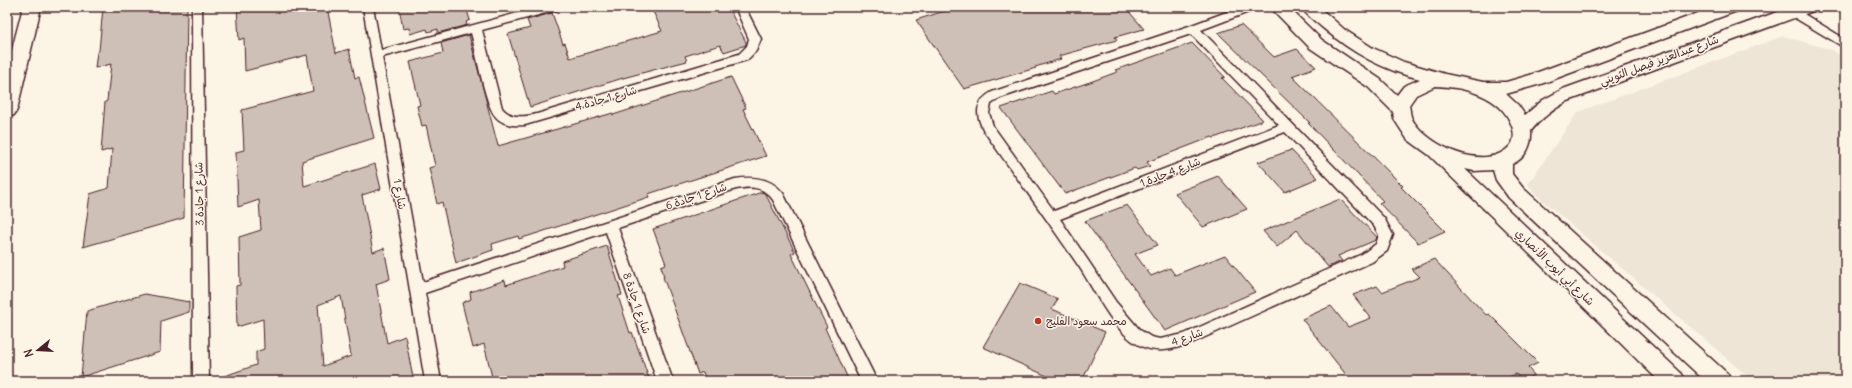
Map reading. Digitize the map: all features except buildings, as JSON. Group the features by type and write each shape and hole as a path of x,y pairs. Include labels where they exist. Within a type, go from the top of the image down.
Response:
{"highway":[{"path":"7,110 32,7"}],"street":[{"name":"شارع 1 جادة 3","path":"197,7 202,381"},
{"name":"شارع 1","path":"368,7 433,381"},
{"path":"376,55 553,7"},
{"name":"شارع 1 جادة 4","path":"476,28 496,109 502,117 517,122 743,57 752,48 755,39 740,7"},
{"name":"شارع 4","path":"1193,29 1379,222 1384,229 1385,241 1377,251 1367,258 1189,338 1171,345 1152,344 1135,335 1125,324 1052,217 988,128 982,115 983,106 996,95 1193,29 1250,7"},
{"path":"1309,7 1349,42 1372,56 1398,67 1453,80 1492,94 1510,108 1521,124 1523,140 1518,150 1502,160 1493,163 1474,164 1455,160 1436,152 1421,142 1409,131 1402,118 1400,109 1400,104 1406,93 1417,84 1433,80 1453,80"},
{"path":"1478,88 1497,89 1531,82 1702,11 1731,7"},
{"path":"1276,9 1320,48 1374,83 1387,94 1400,109"},
{"path":"1801,9 1845,44"},
{"name":"شارع عبدالعزيز فيصل الثويني","path":"1522,130 1540,109 1550,102 1569,93 1801,9"},
{"name":"شارع 4 جادة 1","path":"1052,217 1287,127"},
{"name":"شارع أبي أيوب الأنصاري","path":"1436,152 1674,381"},
{"path":"1502,160 1503,175 1516,193 1720,381"},
{"name":"شارع 1 جادة 6","path":"417,290 735,184 751,181 770,187 778,197 870,381"},
{"name":"شارع 1 جادة 8","path":"610,225 664,381"},
{"path":"1648,356 1650,347 1654,343 1659,340 1673,338"}],"shaded area":[{"path":"1783,36 1832,50 1845,59 1845,381 1753,381 1533,192 1528,184 1578,112"}],"place":[{"name":"محمد سعود الفليج","path":"1038,321"}]}
